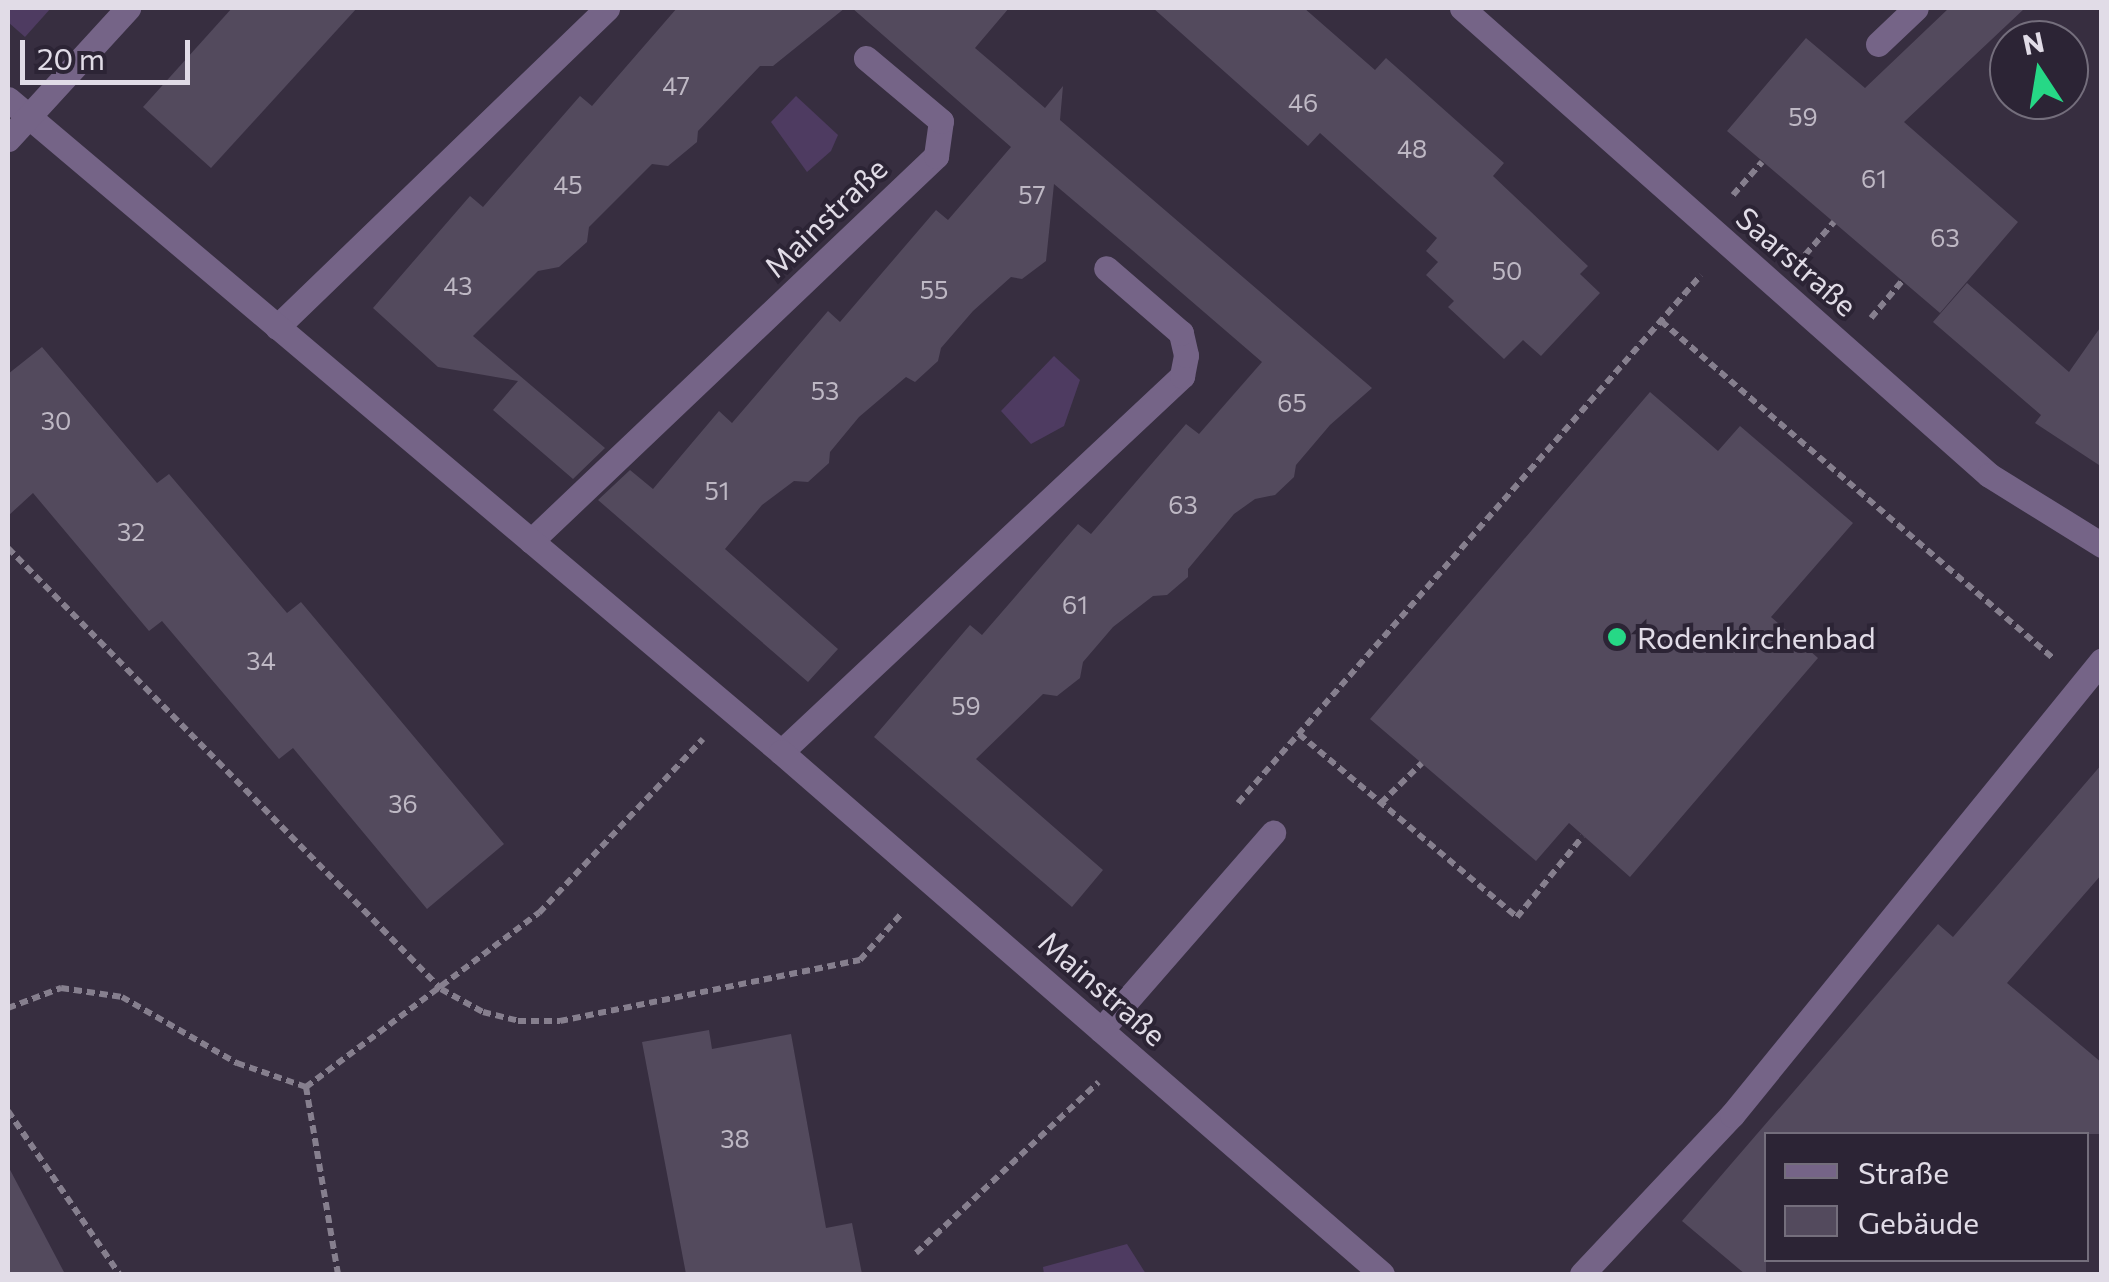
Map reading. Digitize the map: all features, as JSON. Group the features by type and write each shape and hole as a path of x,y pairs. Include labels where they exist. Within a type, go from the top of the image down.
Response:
{"street":[{"path":"8,139 128,8"},
{"path":"277,327 606,8"},
{"name":"Saarstraße","path":"1462,8 1989,474 2102,545"},
{"path":"1878,44 1916,8"},
{"name":"Mainstraße","path":"531,541 936,156 942,121 866,58"},
{"name":"Mainstraße","path":"8,99 731,709 1382,1274"},
{"path":"781,752 1182,376 1186,355 1180,333 1106,268"},
{"path":"1582,1274 1732,1116 2102,660"},
{"path":"1100,1030 1273,833"}],"path":[{"path":"1233,809 1728,244"},
{"path":"1661,321 2082,684"},
{"path":"8,548 441,989 483,1012 518,1022 560,1021 860,960 931,882"},
{"path":"306,1087 538,913 731,709"},
{"path":"1299,734 1517,917 1583,836"},
{"path":"1381,803 1422,763"},
{"path":"8,1008 61,988 122,997 238,1063 306,1087"},
{"path":"916,1253 1128,1053"},
{"path":"306,1087 338,1274"},
{"path":"8,1111 119,1274"}],"shaded area":[{"path":"8,8 51,8 25,37 8,22"},
{"path":"796,96 838,135 831,151 807,172 771,122"},
{"path":"1054,356 1080,380 1064,426 1031,444 1001,411"},
{"path":"1127,1244 1146,1274 1044,1274 1043,1267"}],"building":[{"path":"232,8 357,8 211,168 143,107"},
{"path":"677,8 845,8 773,66 760,66 698,131 697,142 668,166 652,164 589,227 587,242 559,267 538,271 473,336 605,448 573,479 493,410 518,381 438,367 373,308 470,196 483,207 580,96 592,106"},
{"path":"852,8 1009,8 975,48 1045,108 1063,86 1060,120 1372,388 1330,425 1296,465 1294,477 1275,495 1255,499 1234,514 1188,569 1188,577 1167,595 1153,596 1113,627 1083,662 1080,678 1057,696 1043,694 976,759 1103,870 1072,907 874,737 970,625 982,635 1078,524 1091,534 1186,424 1199,434 1262,362 1132,250 1054,184 1046,261 1022,279 1011,277 973,311 941,348 938,361 915,382 906,377 859,417 830,452 829,463 808,482 794,481 762,505 725,549 838,649 808,682 598,500 630,470 653,489 719,411 732,423 828,311 840,322 936,210 948,220 1011,147"},
{"path":"1153,8 1304,8 1375,70 1386,58 1504,163 1493,176 1588,266 1580,274 1600,293 1541,356 1523,340 1504,359 1448,307 1454,301 1426,275 1438,262 1426,251 1437,238 1320,133 1308,146"},
{"path":"1949,8 2025,8 2012,20 1989,20 1989,42 1904,122 2018,222 1940,313 1727,131 1806,38 1865,88"},
{"path":"1967,283 2069,372 2102,325 2102,467 2035,423 2041,415 1933,322"},
{"path":"42,347 157,483 169,474 287,613 301,602 504,844 427,909 293,748 279,759 162,621 149,631 33,493 8,516 8,374"},
{"name":"Rodenkirchenbad","path":"1650,392 1718,451 1740,426 1853,523 1771,617 1818,658 1630,877 1569,823 1536,861 1370,719"},
{"path":"2102,764 2102,874 2007,983 2102,1063 2102,1134 1764,1132 1766,1274 1745,1274 1682,1221 1938,924 1953,937"},
{"path":"709,1030 712,1049 791,1034 826,1228 852,1223 862,1274 686,1274 642,1042"},
{"path":"8,1166 65,1274 8,1274"}],"place":[{"name":"Rodenkirchenbad","path":"1617,637"}]}
